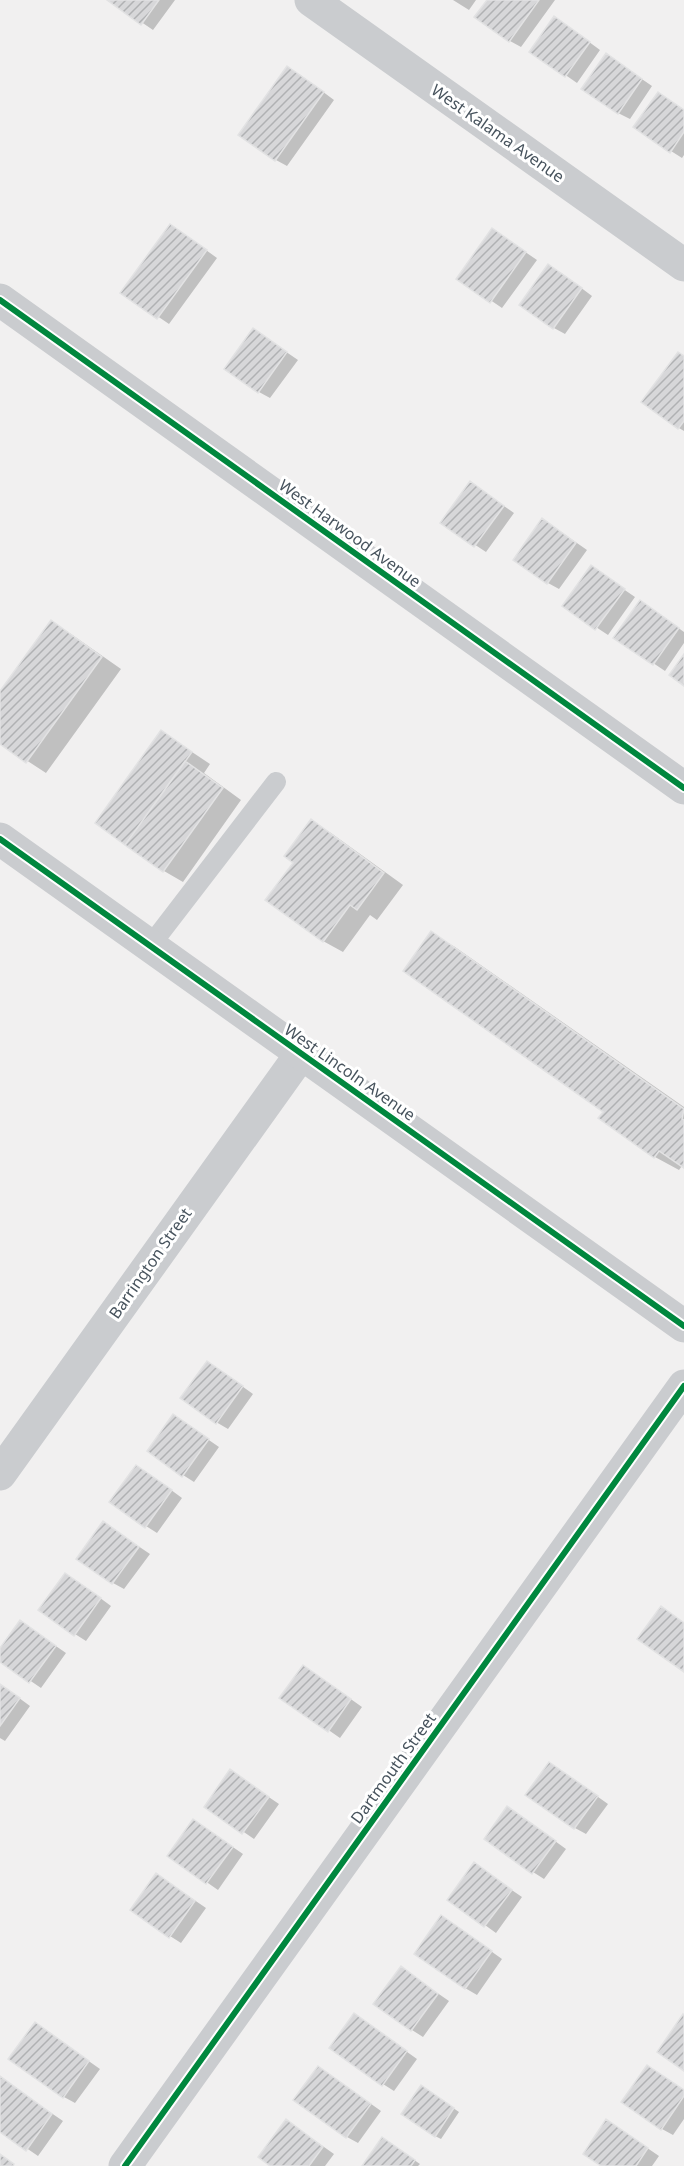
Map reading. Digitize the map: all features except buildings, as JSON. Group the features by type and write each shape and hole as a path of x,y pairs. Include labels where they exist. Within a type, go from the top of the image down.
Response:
{"street":[{"name":"West Kalama Avenue","path":"311,0 684,265"},
{"name":"West Harwood Avenue","path":"0,300 684,788"},
{"name":"West Lincoln Avenue","path":"0,839 684,1326"},
{"name":"Barrington Street","path":"0,1474 301,1054"},
{"name":"Dartmouth Street","path":"125,2166 684,1386"}],"lane":[{"path":"150,946 276,782"}],"cycle path":[{"path":"0,300 684,788"},
{"path":"0,839 684,1326"},
{"path":"125,2166 684,1386"}]}
